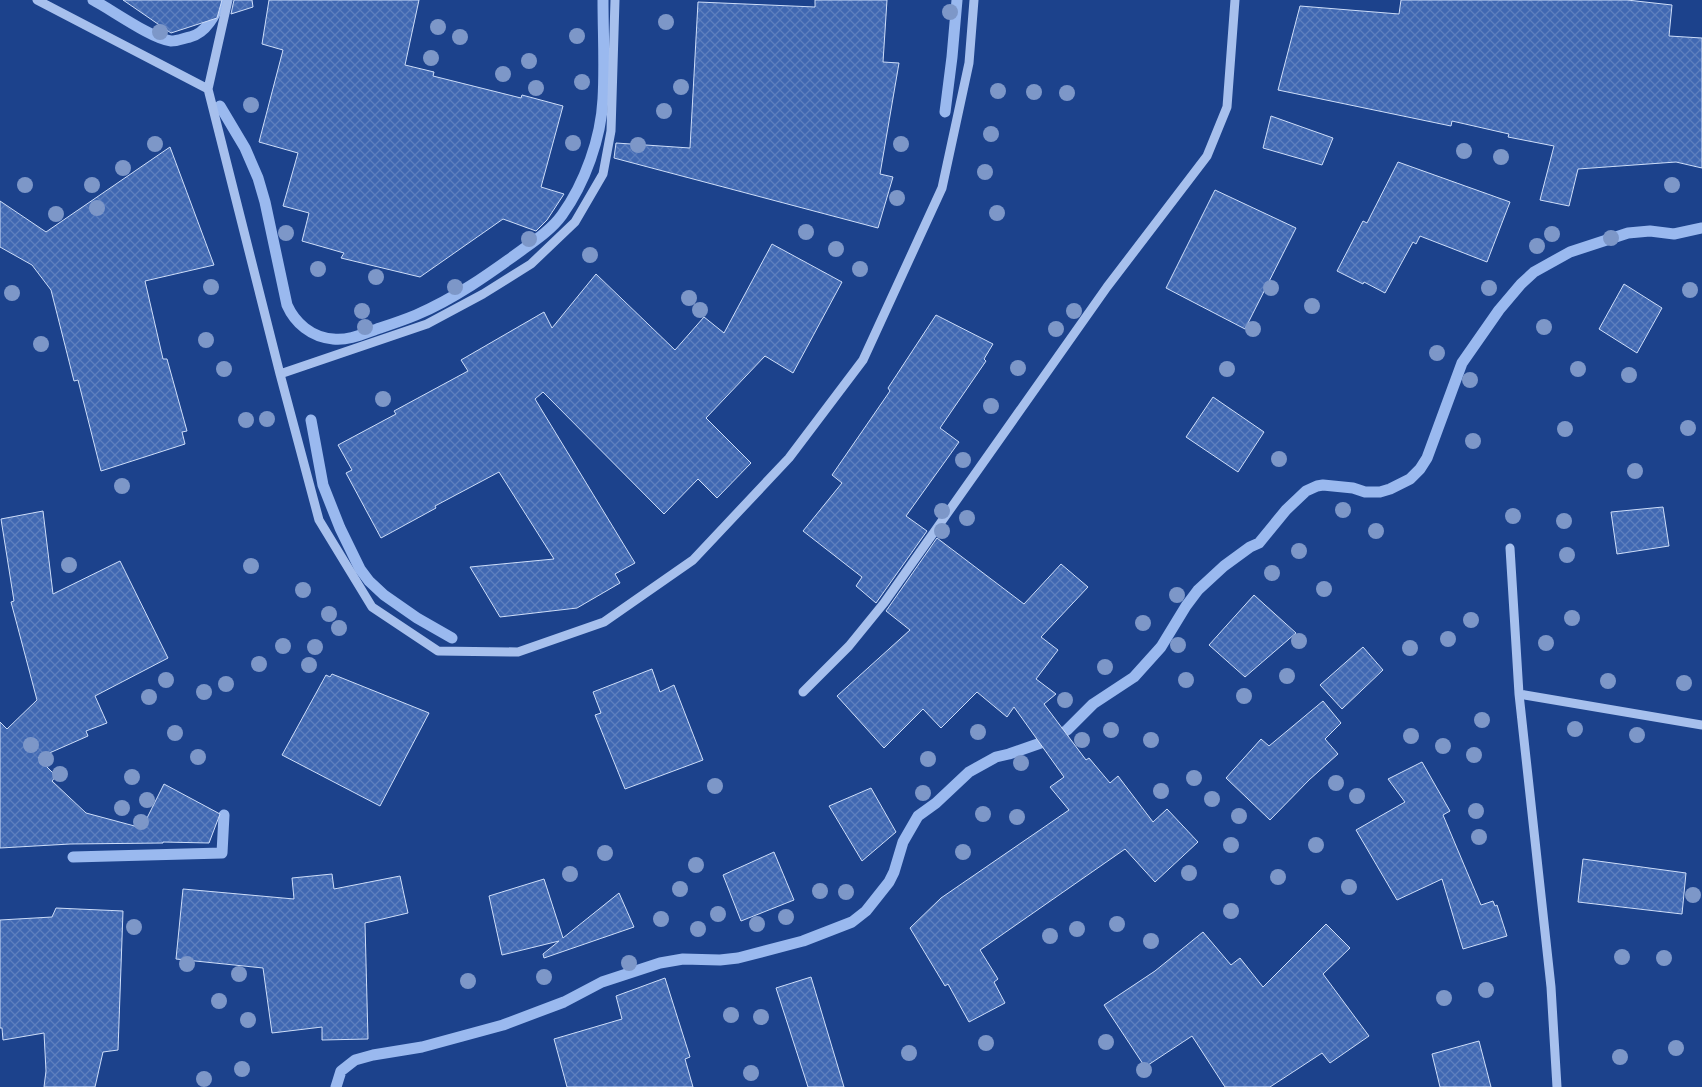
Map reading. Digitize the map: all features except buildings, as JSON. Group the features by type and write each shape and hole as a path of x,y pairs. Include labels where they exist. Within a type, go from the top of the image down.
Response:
{"street":[{"path":"37,0 208,89"},
{"path":"228,0 208,89 319,520 372,607 438,651 518,652 604,622 693,560 789,458 863,360 942,188 969,63 974,0"},
{"path":"280,374 427,324 483,294 530,264 575,222 603,174 611,131 614,0"},
{"path":"803,692 849,646 884,603 1107,287 1207,156 1227,107 1234,0"},
{"path":"1510,548 1518,694 1551,986 1557,1087"},
{"path":"1518,694 1702,725"}],"waterway":[{"path":"93,0 143,30 171,41 190,37 201,32 210,23 220,0"},
{"path":"220,106 245,148 258,178 290,312 305,328 325,338 345,339 357,336 416,315 458,294 538,238 554,225 562,215 585,175 602,114 604,87 603,0"},
{"path":"945,112 957,0"},
{"path":"336,1087 341,1071 355,1060 422,1047 503,1025 564,1002 602,982 660,963 683,959 720,960 738,958 803,941 852,922 866,911 889,882 903,842 918,816 936,803 969,772 996,757 1055,738 1067,730 1093,704 1134,677 1161,647 1198,590 1224,566 1250,547 1259,543 1286,510 1306,491 1323,485 1353,488 1365,492 1380,492 1410,479 1427,458 1462,363 1499,310 1534,272 1570,252 1628,233 1650,231 1674,234 1702,228"},
{"path":"311,420 323,485 340,528 360,569 369,581 384,595 417,618 452,638"},
{"path":"73,857 222,853 224,815"}]}
